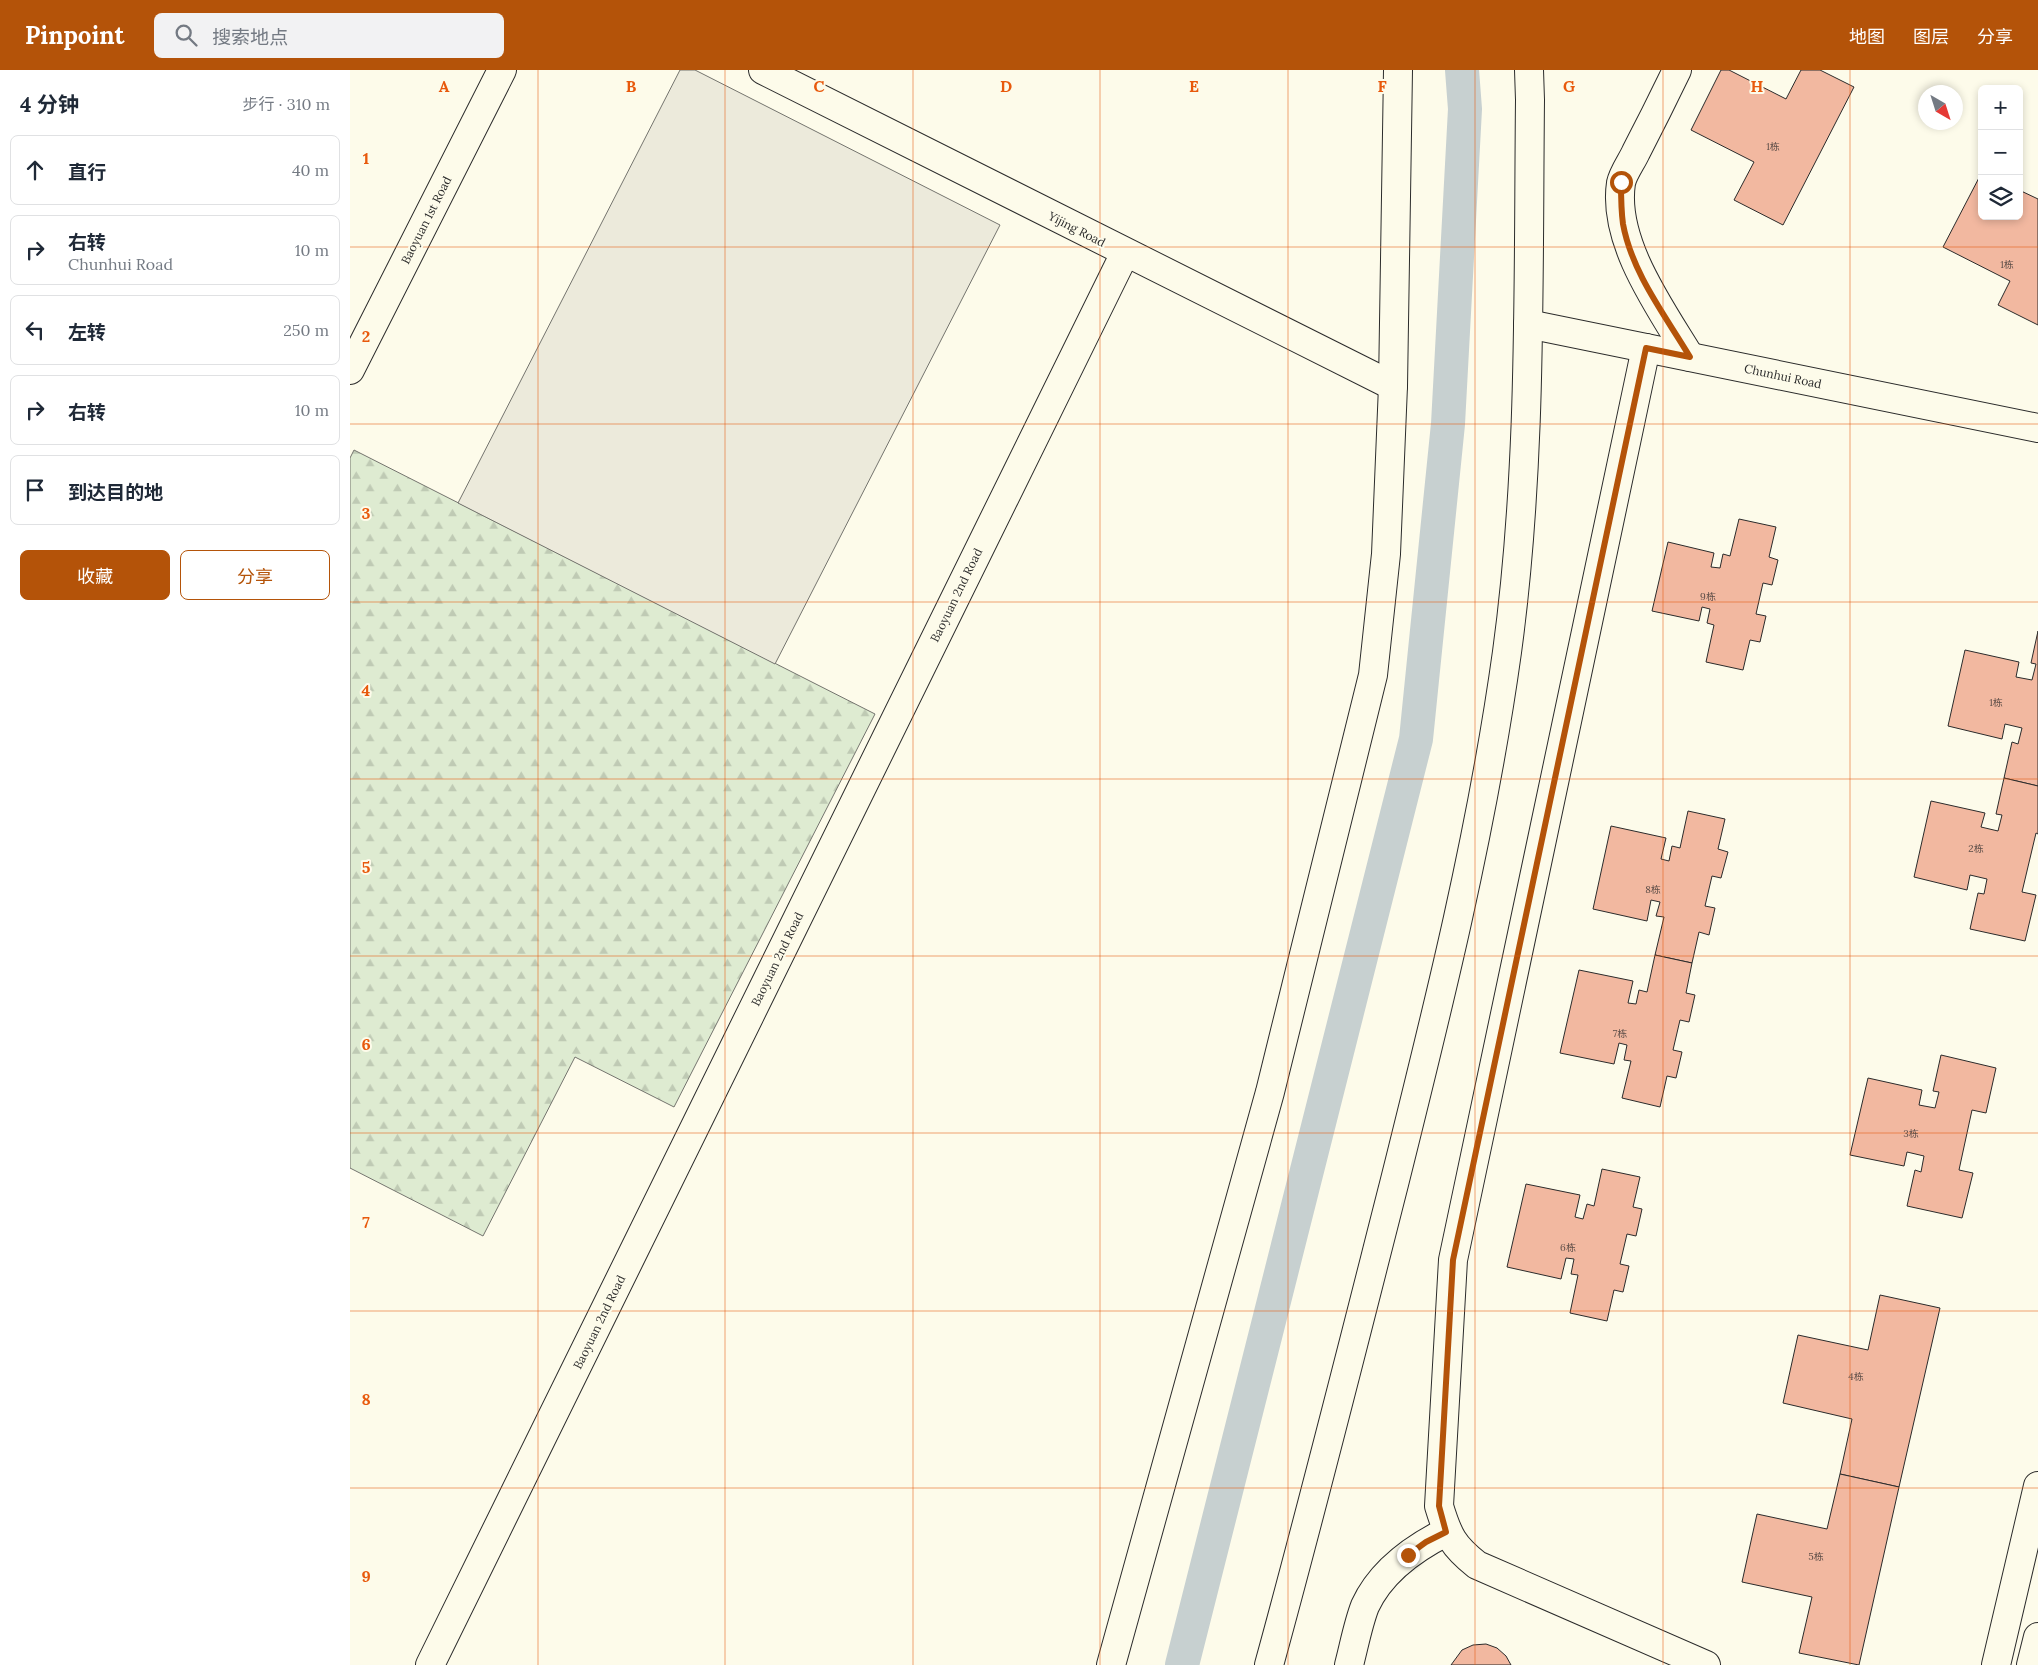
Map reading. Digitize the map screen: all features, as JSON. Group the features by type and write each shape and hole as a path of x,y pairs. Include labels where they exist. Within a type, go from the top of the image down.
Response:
{"street":[{"name":"Baoyuan 1st Road","path":"350,370 502,70"},
{"name":"Yijing Road","path":"763,70 1393,386"},
{"path":"1111,1665 1270,1092 1373,675 1386,554 1393,386 1398,70"},
{"path":"1269,1665 1307,1527 1446,974 1480,812 1506,654 1516,572 1526,427 1529,70"},
{"path":"1677,70 1621,182 1621,202 1623,224 1639,272 1690,357"},
{"name":"Baoyuan 2nd Road","path":"430,1665 1125,253"},
{"name":"Chunhui Road","path":"1528,324 2038,428"},
{"path":"1646,348 1453,1260 1439,1506 1446,1532 1459,1551 1477,1565 1694,1662"},
{"path":"1996,1665 2038,1486"},
{"path":"1349,1665 1365,1606 1377,1587 1408,1555 1426,1542 1446,1532"},
{"path":"2032,1665 2038,1638"}],"green space":[{"path":"354,450 875,714 674,1107 575,1057 483,1236 350,1168 350,458"}],"shaded area":[{"path":"680,70 695,70 1000,225 775,664 458,503"}],"building":[{"path":"1721,70 1729,70 1786,99 1801,70 1820,70 1854,87 1783,225 1734,200 1754,162 1691,130"},
{"path":"1978,180 1978,220 2023,220 2023,192 2038,199 2038,325 1998,305 2010,281 1943,247"},
{"path":"1739,519 1776,527 1769,557 1778,560 1772,585 1763,583 1756,614 1766,616 1760,642 1750,640 1743,670 1706,662 1714,625 1707,623 1710,609 1702,607 1699,621 1652,611 1668,542 1714,553 1711,567 1720,568 1723,554 1730,556"},
{"path":"2038,631 2038,786 2004,778 2012,742 2018,744 2022,728 2005,724 2002,739 1948,726 1965,650 2019,662 2016,677 2032,680 2036,664 2031,663"},
{"path":"2004,778 2038,786 2038,834 2036,833 2022,892 2036,895 2025,941 1970,929 1978,893 1984,894 1987,879 1970,875 1967,890 1914,877 1931,801 1985,813 1981,827 1998,831 2002,815 1996,814"},
{"path":"1688,811 1725,819 1718,849 1728,852 1721,878 1712,876 1705,906 1715,908 1709,935 1699,932 1692,963 1655,955 1664,917 1656,916 1660,902 1651,900 1647,921 1593,909 1611,826 1666,838 1661,859 1669,861 1672,846 1680,848"},
{"path":"1655,955 1692,963 1686,993 1695,995 1689,1022 1680,1020 1673,1050 1682,1052 1676,1078 1667,1076 1660,1107 1622,1098 1631,1061 1624,1060 1627,1045 1619,1043 1614,1064 1560,1053 1579,970 1633,981 1628,1003 1636,1004 1639,990 1647,992"},
{"path":"1941,1055 1996,1068 1986,1113 1972,1110 1959,1170 1973,1173 1962,1218 1907,1206 1915,1170 1921,1172 1924,1156 1907,1152 1904,1166 1850,1155 1868,1078 1922,1090 1919,1105 1935,1108 1939,1092 1933,1091"},
{"path":"1602,1169 1640,1177 1633,1207 1642,1209 1636,1236 1627,1234 1620,1264 1629,1266 1623,1292 1614,1290 1607,1321 1570,1313 1578,1275 1571,1274 1574,1259 1566,1258 1561,1279 1507,1267 1526,1184 1580,1195 1575,1217 1583,1219 1587,1204 1594,1206"},
{"path":"1880,1295 1940,1308 1899,1487 1840,1474 1852,1419 1783,1403 1798,1335 1868,1350"},
{"path":"1840,1474 1899,1487 1859,1665 1799,1653 1812,1597 1742,1582 1757,1514 1827,1529"},
{"path":"1486,1644 1497,1648 1506,1656 1511,1665 1451,1665 1462,1650 1473,1645"}],"waterway":[{"path":"1182,1665 1416,739 1448,424 1465,109 1462,70"}],"route":[{"path":"1408,1555 1426,1542 1446,1532 1439,1506 1453,1260 1646,348 1690,357 1639,272 1623,224 1621,182"}]}
